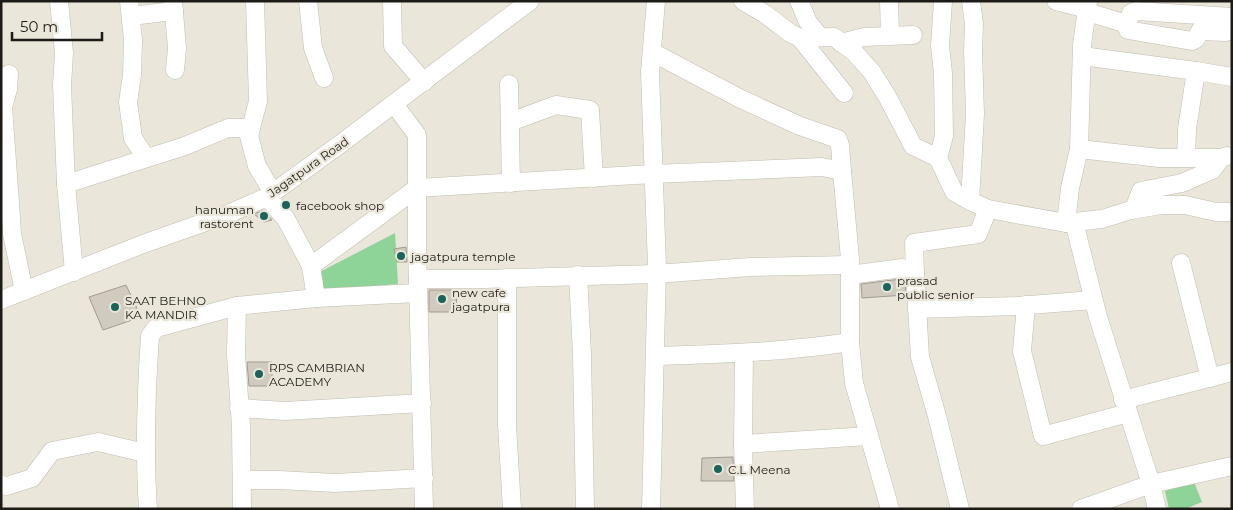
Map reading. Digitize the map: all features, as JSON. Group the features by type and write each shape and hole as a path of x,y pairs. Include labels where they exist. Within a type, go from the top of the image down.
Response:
{"street":[{"path":"59,1 64,53 62,85 66,184 74,272"},
{"path":"255,1 258,101 249,136 257,166 270,195 286,219 311,266 316,298"},
{"path":"308,1 313,48 324,78"},
{"path":"392,1 394,46 424,82"},
{"name":"Jagatpura Road","path":"1,300 228,214 270,195 424,82 530,1"},
{"path":"651,509 656,356 656,274 650,72 656,1"},
{"path":"743,1 800,38 844,92"},
{"path":"799,1 808,22 820,37"},
{"path":"889,1 890,35"},
{"path":"938,158 944,136 944,73 940,46 943,1"},
{"path":"970,201 975,114 974,24 971,1"},
{"path":"1056,1 1088,8 1127,24"},
{"path":"146,158 133,138 128,102 132,74 133,40 130,8 173,6 177,48 175,70"},
{"path":"1088,8 1082,56 1079,150 1070,188 1070,223 1151,484 1157,509"},
{"path":"1232,17 1136,11 1130,13 1126,27 1128,30 1192,41 1196,39 1200,31 1226,32 1232,30"},
{"path":"841,43 864,37 912,35"},
{"path":"800,38 834,37 854,52 872,72 913,146 938,158 954,192 988,209 1070,223 1161,205 1185,205 1216,212 1232,212"},
{"path":"652,52 748,102 800,126 838,139 850,270 850,342 854,383 890,509"},
{"path":"1082,56 1232,77"},
{"path":"1186,157 1196,71"},
{"path":"9,74 3,107 12,234 24,291"},
{"path":"509,84 511,183"},
{"path":"394,104 417,135 418,286 424,509"},
{"path":"510,122 556,105 590,110 594,178"},
{"path":"66,184 185,146 228,128 251,128"},
{"path":"1079,150 1160,158 1227,156"},
{"path":"1134,209 1141,190 1182,182 1212,170 1227,156"},
{"path":"311,266 417,188 653,174 822,167 842,171"},
{"path":"960,509 920,357 914,243 978,234 988,209"},
{"path":"1181,263 1210,378"},
{"path":"148,509 145,415 150,336 156,328 237,306 507,278 656,274 750,267 850,270 902,268 915,272"},
{"path":"578,275 582,354 585,509"},
{"path":"507,278 506,425 512,509"},
{"path":"917,309 1026,305 1093,300"},
{"path":"1026,305 1022,351 1043,436 1126,406 1232,372"},
{"path":"237,306 236,355 242,509"},
{"path":"656,356 744,354 850,342"},
{"path":"744,354 743,444 745,509"},
{"path":"239,408 285,411 422,403"},
{"path":"743,444 869,436"},
{"path":"1,485 7,486 32,478 52,451 98,442 145,454"},
{"path":"1081,509 1151,484 1232,466"},
{"path":"242,480 335,483 424,478"}],"green space":[{"path":"395,233 398,284 318,291 314,275"},
{"path":"1194,482 1202,502 1185,509 1169,509 1165,491"}],"building":[{"name":"hanuman rastorent","path":"264,210 272,220 264,222 254,214"},
{"name":"jagatpura temple","path":"406,247 407,262 397,262 394,249"},
{"name":"prasad public senior","path":"905,280 906,295 862,298 861,284"},
{"name":"SAAT BEHNO KA MANDIR","path":"126,285 141,317 103,330 89,297"},
{"name":"new cafe jagatpura","path":"429,290 457,290 456,312 429,312"},
{"name":"RPS CAMBRIAN ACADEMY","path":"247,362 272,362 272,386 249,386"},
{"name":"C.L Meena","path":"733,457 734,481 701,481 702,458"}],"place":[{"name":"facebook shop","path":"286,205"},
{"name":"hanuman rastorent","path":"264,216"},
{"name":"jagatpura temple","path":"401,256"},
{"name":"prasad public senior","path":"887,287"},
{"name":"new cafe jagatpura","path":"442,299"},
{"name":"SAAT BEHNO KA MANDIR","path":"115,307"},
{"name":"RPS CAMBRIAN ACADEMY","path":"259,374"},
{"name":"C.L Meena","path":"718,469"}]}
